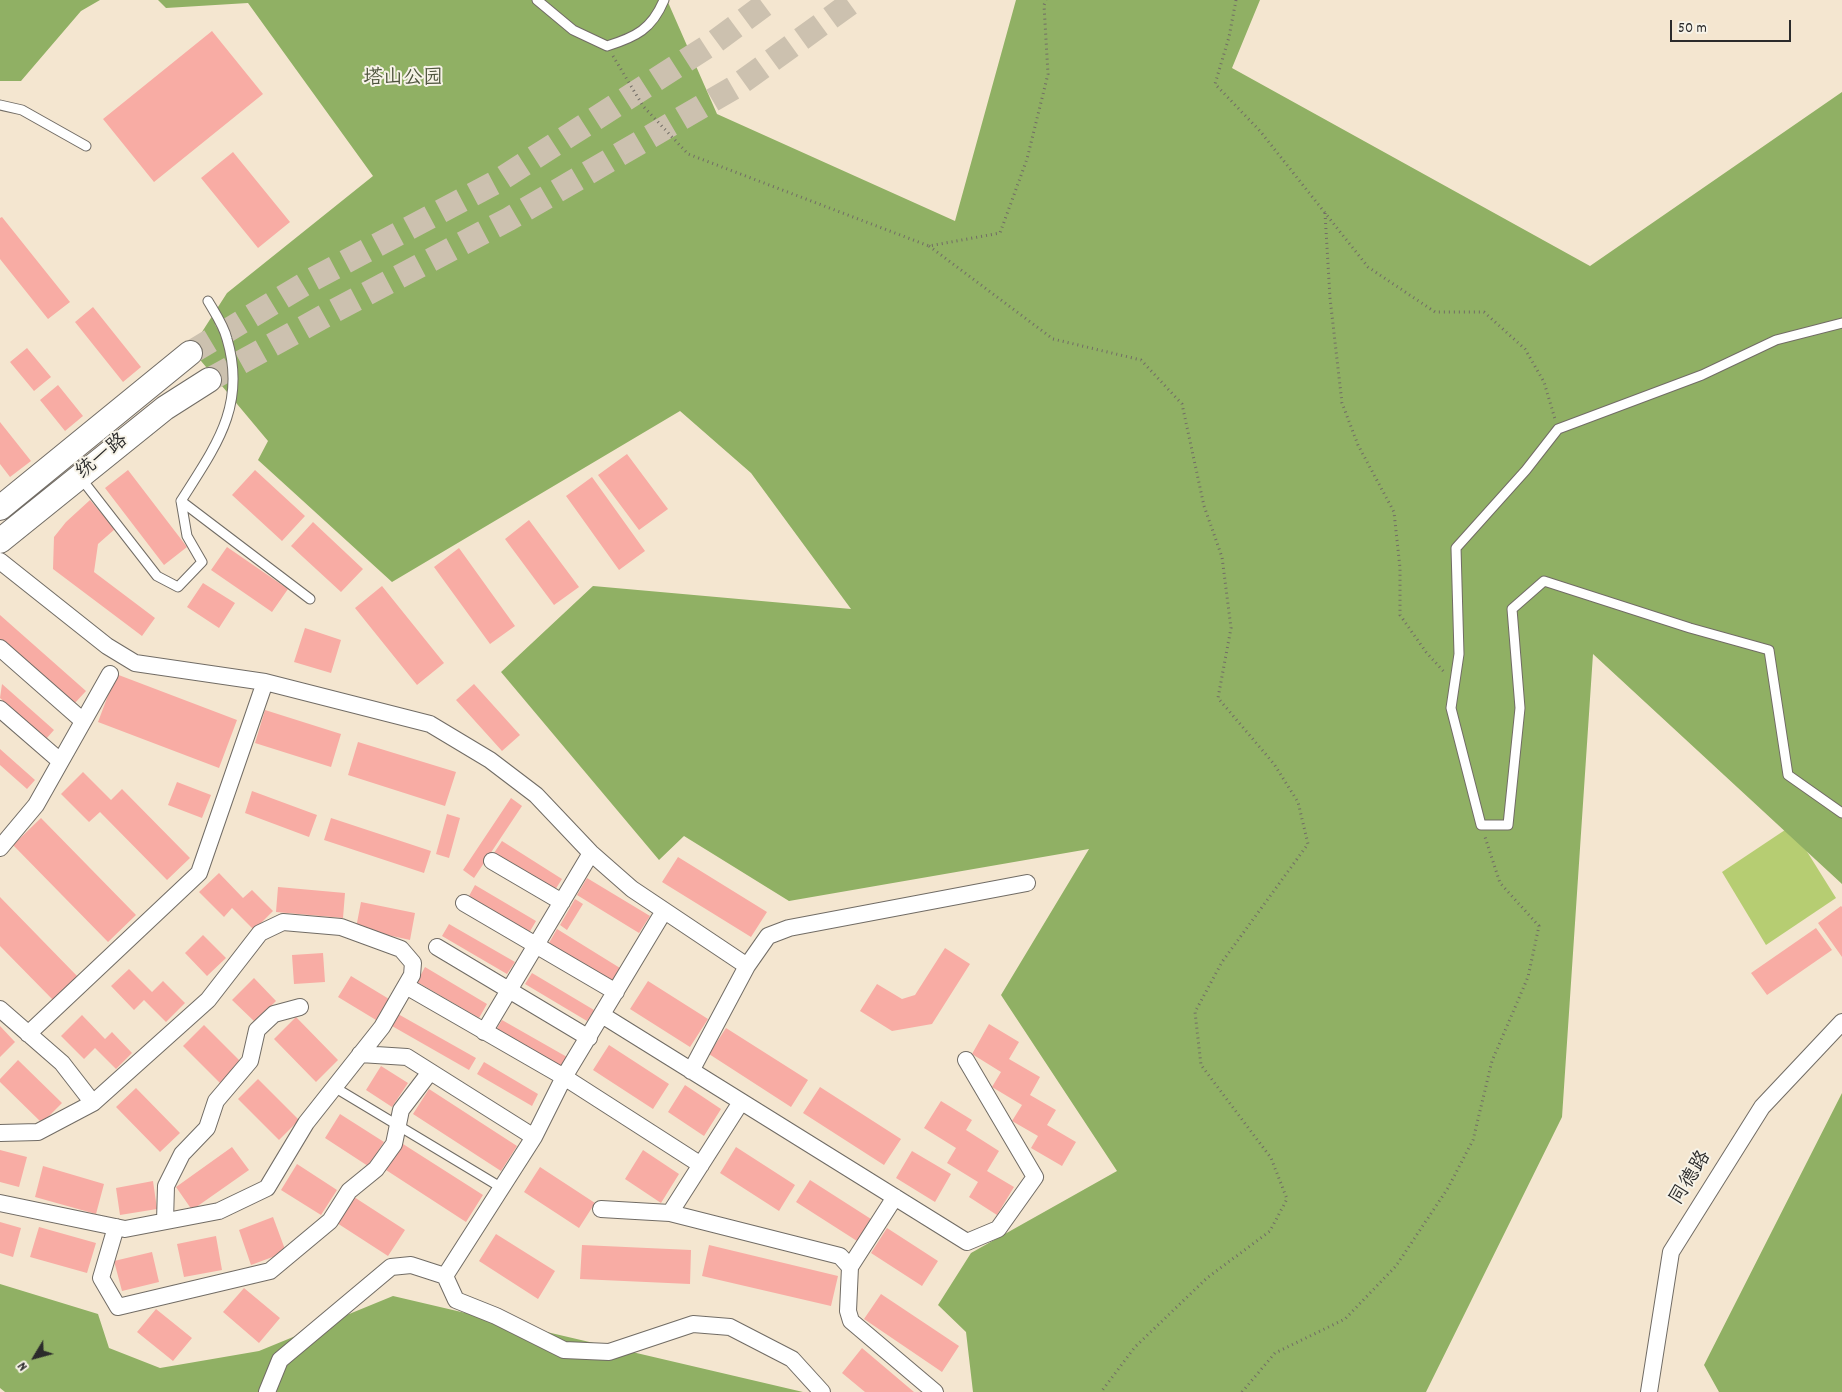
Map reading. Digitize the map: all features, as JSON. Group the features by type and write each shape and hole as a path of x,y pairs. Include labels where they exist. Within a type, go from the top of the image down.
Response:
{"main road":[{"name":"统一路","path":"0,508 190,353"},
{"name":"统一路","path":"0,541 165,408 209,380"}],"street":[{"path":"0,562 107,646 136,663 265,682 430,724 490,760 536,796 591,853 632,889 747,966"},
{"path":"0,648 83,721"},
{"path":"0,848 36,805 110,674"},
{"path":"28,1034 199,873 265,682"},
{"path":"0,709 60,761"},
{"path":"484,1032 591,853"},
{"path":"492,861 562,902"},
{"path":"691,1071 747,966 768,936 789,928 1027,883"},
{"path":"464,903 616,992"},
{"path":"445,1276 534,1137 564,1077 664,911"},
{"path":"0,1133 38,1132 93,1103 208,1000 260,933 283,922 341,927 401,950 412,963 412,975 382,1027 306,1123 267,1188 219,1211 125,1229 0,1203"},
{"path":"436,947 589,1038"},
{"path":"406,986 564,1077 700,1165"},
{"path":"165,1221 166,1186 182,1154 207,1128 216,1101 250,1061 257,1030 274,1014 300,1006"},
{"path":"0,1009 62,1062 93,1103"},
{"path":"602,1015 967,1242 998,1229 1035,1177 966,1060"},
{"name":"同德路","path":"1649,1392 1671,1252 1762,1108 1842,1022"},
{"path":"360,1054 407,1057 534,1137"},
{"path":"116,1227 101,1278 118,1307 270,1271 330,1221 349,1191 376,1169 394,1144 401,1110 430,1072"},
{"path":"670,1213 741,1102"},
{"path":"895,1197 850,1267 848,1311 851,1322 935,1392"},
{"path":"601,1209 670,1213 840,1256 850,1267"},
{"path":"267,1392 280,1360 391,1267 411,1265 445,1276 456,1300 496,1316 564,1350 609,1352 693,1324 730,1327 792,1359 822,1392"}],"lane":[{"path":"537,0 573,30 608,46 634,38 658,14 664,0"},
{"path":"0,105 22,110 86,146"},
{"path":"80,477 157,576 178,587 202,562 187,536 181,501 215,448 228,418 235,381 227,338 208,301"},
{"path":"1842,323 1776,340 1702,375 1558,429 1526,470 1456,548 1459,654 1452,708 1481,825 1508,825 1520,708 1512,609 1544,581 1690,628 1769,650 1788,775 1842,813"},
{"path":"181,501 310,599"},
{"path":"334,1087 502,1188"}],"path":[{"path":"929,246 1000,233 1027,159 1048,74 1044,5 1046,0"},
{"path":"1236,0 1229,37 1215,84 1260,131 1368,267 1435,312 1484,312 1525,349 1544,382 1558,429"},
{"path":"608,46 643,106 688,154 929,246 1052,340 1141,360 1182,404 1204,506 1222,557 1231,628 1218,698 1274,764 1298,802 1308,844 1222,962 1195,1012 1200,1065 1271,1158 1287,1199 1270,1231 1207,1278 1135,1347 1101,1392"},
{"path":"1325,212 1330,298 1342,403 1358,445 1394,512 1400,568 1400,616 1426,652 1455,683"},
{"path":"1242,1392 1275,1353 1345,1319 1396,1266 1448,1188 1473,1140 1492,1061 1528,977 1539,926 1500,883 1481,825"}],"green space":[{"path":"0,0 100,0 81,11 21,81 0,81"},
{"name":"塔山公园","path":"158,0 667,0 717,114 955,221 1016,0 1260,0 1232,68 1590,266 1842,92 1842,884 1593,654 1562,1117 1426,1392 973,1392 966,1332 938,1305 971,1253 1117,1171 1001,995 1089,849 789,901 684,836 659,860 501,672 593,586 851,609 751,473 680,411 392,582 258,460 268,441 191,349 227,293 373,176 248,3 166,8"},
{"path":"1791,826 1836,898 1766,945 1722,872"},
{"path":"1842,1093 1842,1392 1719,1392 1704,1365"},
{"path":"0,1284 98,1314 109,1348 160,1368 259,1351 393,1296 803,1392 5,1392 0,1388"}],"building":[{"path":"212,31 263,94 154,182 103,119"},
{"path":"233,152 290,222 258,248 201,178"},
{"path":"2,217 70,302 48,319 0,259 0,218"},
{"path":"93,307 141,367 123,382 75,322"},
{"path":"27,348 51,377 34,391 10,362"},
{"path":"58,385 83,416 65,431 40,400"},
{"path":"0,422 31,461 10,477 0,464"},
{"path":"627,454 668,509 639,530 598,475"},
{"path":"128,470 187,547 164,565 105,488"},
{"path":"255,470 305,516 282,541 232,495"},
{"path":"592,477 645,551 619,570 566,496"},
{"path":"90,500 115,529 98,544 94,572 155,618 142,636 53,569 54,537 66,522"},
{"path":"529,520 579,587 554,605 505,539"},
{"path":"313,522 363,569 341,592 291,546"},
{"path":"227,547 288,589 272,612 211,570"},
{"path":"459,548 515,626 490,644 434,567"},
{"path":"203,583 235,603 219,628 187,607"},
{"path":"382,586 444,663 417,685 355,608"},
{"path":"0,615 86,691 74,704 0,639"},
{"path":"305,628 341,640 331,673 294,662"},
{"path":"116,674 237,720 219,768 98,722"},
{"path":"2,684 54,730 46,739 0,698"},
{"path":"474,684 520,735 502,751 456,700"},
{"path":"265,710 341,734 331,767 255,743"},
{"path":"358,742 456,772 445,806 348,775"},
{"path":"0,749 35,780 27,789 0,765"},
{"path":"83,772 111,800 122,789 190,858 167,880 100,812 89,822 61,794"},
{"path":"177,782 211,795 202,818 168,805"},
{"path":"252,791 317,815 309,837 245,813"},
{"path":"511,798 522,806 474,878 463,870"},
{"path":"447,814 460,818 449,858 436,854"},
{"path":"41,818 136,915 108,942 13,845"},
{"path":"331,818 431,851 424,873 324,840"},
{"path":"502,841 562,879 555,890 494,853"},
{"path":"678,857 767,912 751,937 662,882"},
{"path":"219,873 243,898 252,890 273,911 254,930 232,908 224,917 199,892"},
{"path":"587,878 650,916 639,933 577,895"},
{"path":"475,885 536,921 529,933 469,896"},
{"path":"278,887 345,893 343,918 276,912"},
{"path":"0,897 78,977 54,1001 0,946"},
{"path":"575,899 583,904 567,930 560,925"},
{"path":"361,902 415,913 410,940 356,928"},
{"path":"1842,907 1842,957 1818,923"},
{"path":"449,924 515,962 507,974 442,936"},
{"path":"1816,928 1832,950 1767,995 1751,973"},
{"path":"557,929 620,968 612,982 549,943"},
{"path":"203,935 226,958 207,976 185,953"},
{"path":"945,948 970,964 932,1024 892,1031 860,1011 877,984 902,999 915,995"},
{"path":"323,953 325,982 294,984 292,955"},
{"path":"425,967 487,1004 479,1018 417,982"},
{"path":"129,969 152,992 163,981 185,1003 166,1022 144,1000 134,1010 111,986"},
{"path":"532,973 594,1010 587,1021 525,984"},
{"path":"351,976 389,999 376,1020 338,997"},
{"path":"254,978 276,1001 255,1022 232,1000"},
{"path":"648,981 708,1019 690,1047 630,1009"},
{"path":"398,1014 476,1058 469,1070 392,1026"},
{"path":"82,1015 105,1039 112,1032 132,1053 116,1069 95,1048 84,1059 61,1036"},
{"path":"296,1017 338,1060 316,1082 274,1039"},
{"path":"502,1020 567,1057 561,1067 496,1030"},
{"path":"989,1024 1019,1042 1009,1059 1040,1077 1030,1095 1056,1110 1047,1125 1076,1142 1062,1166 1031,1148 1038,1136 1012,1121 1022,1105 992,1087 1001,1072 972,1054"},
{"path":"204,1025 241,1062 220,1083 183,1046"},
{"path":"0,1026 15,1042 0,1057"},
{"path":"726,1028 808,1080 791,1107 709,1054"},
{"path":"609,1045 669,1084 653,1109 593,1070"},
{"path":"18,1060 62,1103 42,1123 0,1082 0,1079"},
{"path":"484,1062 538,1094 532,1106 477,1074"},
{"path":"381,1066 408,1083 392,1107 366,1090"},
{"path":"258,1079 299,1120 279,1140 238,1099"},
{"path":"685,1085 721,1109 704,1136 668,1112"},
{"path":"820,1087 901,1139 884,1165 803,1113"},
{"path":"136,1088 180,1133 160,1152 116,1107"},
{"path":"429,1089 517,1146 501,1171 413,1114"},
{"path":"941,1101 972,1120 966,1130 999,1151 987,1171 1014,1187 997,1215 969,1197 978,1182 947,1163 956,1148 924,1128"},
{"path":"340,1114 384,1142 368,1166 325,1138"},
{"path":"403,1144 483,1195 466,1222 386,1170"},
{"path":"232,1147 249,1170 192,1210 176,1187"},
{"path":"736,1147 795,1185 779,1211 720,1173"},
{"path":"0,1150 27,1157 19,1187 0,1182"},
{"path":"643,1150 679,1174 661,1203 625,1179"},
{"path":"912,1151 951,1174 935,1202 896,1178"},
{"path":"297,1164 337,1190 321,1215 281,1190"},
{"path":"43,1166 104,1184 96,1214 35,1197"},
{"path":"540,1167 595,1203 579,1228 524,1192"},
{"path":"810,1180 871,1219 857,1241 796,1202"},
{"path":"153,1181 157,1209 120,1215 116,1188"},
{"path":"354,1197 405,1230 388,1256 337,1223"},
{"path":"273,1217 286,1252 251,1265 239,1230"},
{"path":"0,1222 21,1228 13,1257 0,1253"},
{"path":"39,1227 96,1243 87,1273 30,1257"},
{"path":"887,1228 938,1261 922,1286 871,1253"},
{"path":"496,1234 555,1271 538,1299 479,1261"},
{"path":"216,1236 222,1270 184,1277 177,1244"},
{"path":"582,1245 691,1250 690,1284 580,1279"},
{"path":"709,1245 838,1276 831,1306 702,1276"},
{"path":"152,1252 159,1282 122,1291 114,1261"},
{"path":"244,1288 280,1318 259,1343 223,1312"},
{"path":"881,1294 959,1346 942,1372 864,1319"},
{"path":"156,1309 192,1338 173,1361 137,1332"},
{"path":"862,1348 914,1392 865,1392 842,1373"}],"tunnel":[{"path":"190,353 313,279 498,181 716,41 771,0"},
{"path":"209,380 330,313 509,219 735,87 855,0"}]}
